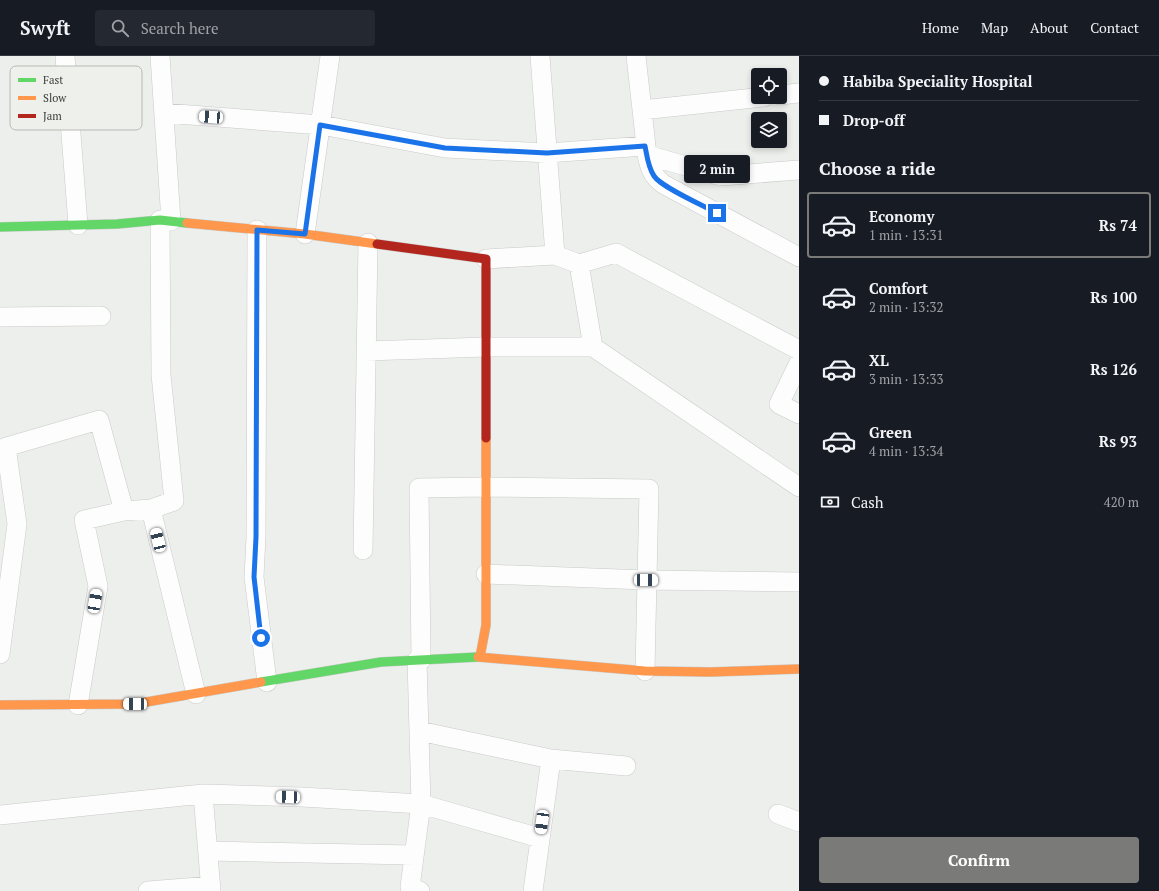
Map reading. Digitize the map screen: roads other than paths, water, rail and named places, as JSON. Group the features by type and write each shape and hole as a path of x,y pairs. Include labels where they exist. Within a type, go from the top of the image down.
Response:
{"street":[{"path":"65,56 66,66"},
{"path":"78,705 98,586 84,520 124,511 151,509 174,501 161,375 166,220 164,113 160,56"},
{"path":"305,234 330,56"},
{"path":"540,56 554,255"},
{"path":"636,56 646,150 650,169 654,177 663,184 799,257"},
{"path":"787,94 799,93"},
{"path":"642,110 751,98"},
{"path":"164,113 320,125 445,148 547,153 646,150 721,176 799,170"},
{"path":"71,130 78,225"},
{"path":"0,227 117,224 166,220 305,234 486,259 554,255 579,264 616,253 799,350"},
{"path":"257,230 256,537 254,577 266,682"},
{"path":"363,550 368,243"},
{"path":"480,657 486,625 486,259"},
{"path":"579,264 593,347"},
{"path":"0,317 101,316"},
{"path":"366,351 486,347 593,347 799,488"},
{"path":"799,363 779,404 799,414"},
{"path":"0,654 3,604 17,524 3,447 100,420 124,511"},
{"path":"420,891 410,887 421,804 419,731 418,488 486,487 648,489 645,671"},
{"path":"151,509 196,694"},
{"path":"486,574 646,580 799,582"},
{"path":"0,704 135,704 381,662 480,657 645,671 711,672 799,669"},
{"path":"419,731 551,759 626,766"},
{"path":"533,891 551,759"},
{"path":"0,815 203,794 302,797 421,804 540,838"},
{"path":"148,891 211,888 203,794"},
{"path":"778,814 799,822"},
{"path":"208,851 414,854"}]}
